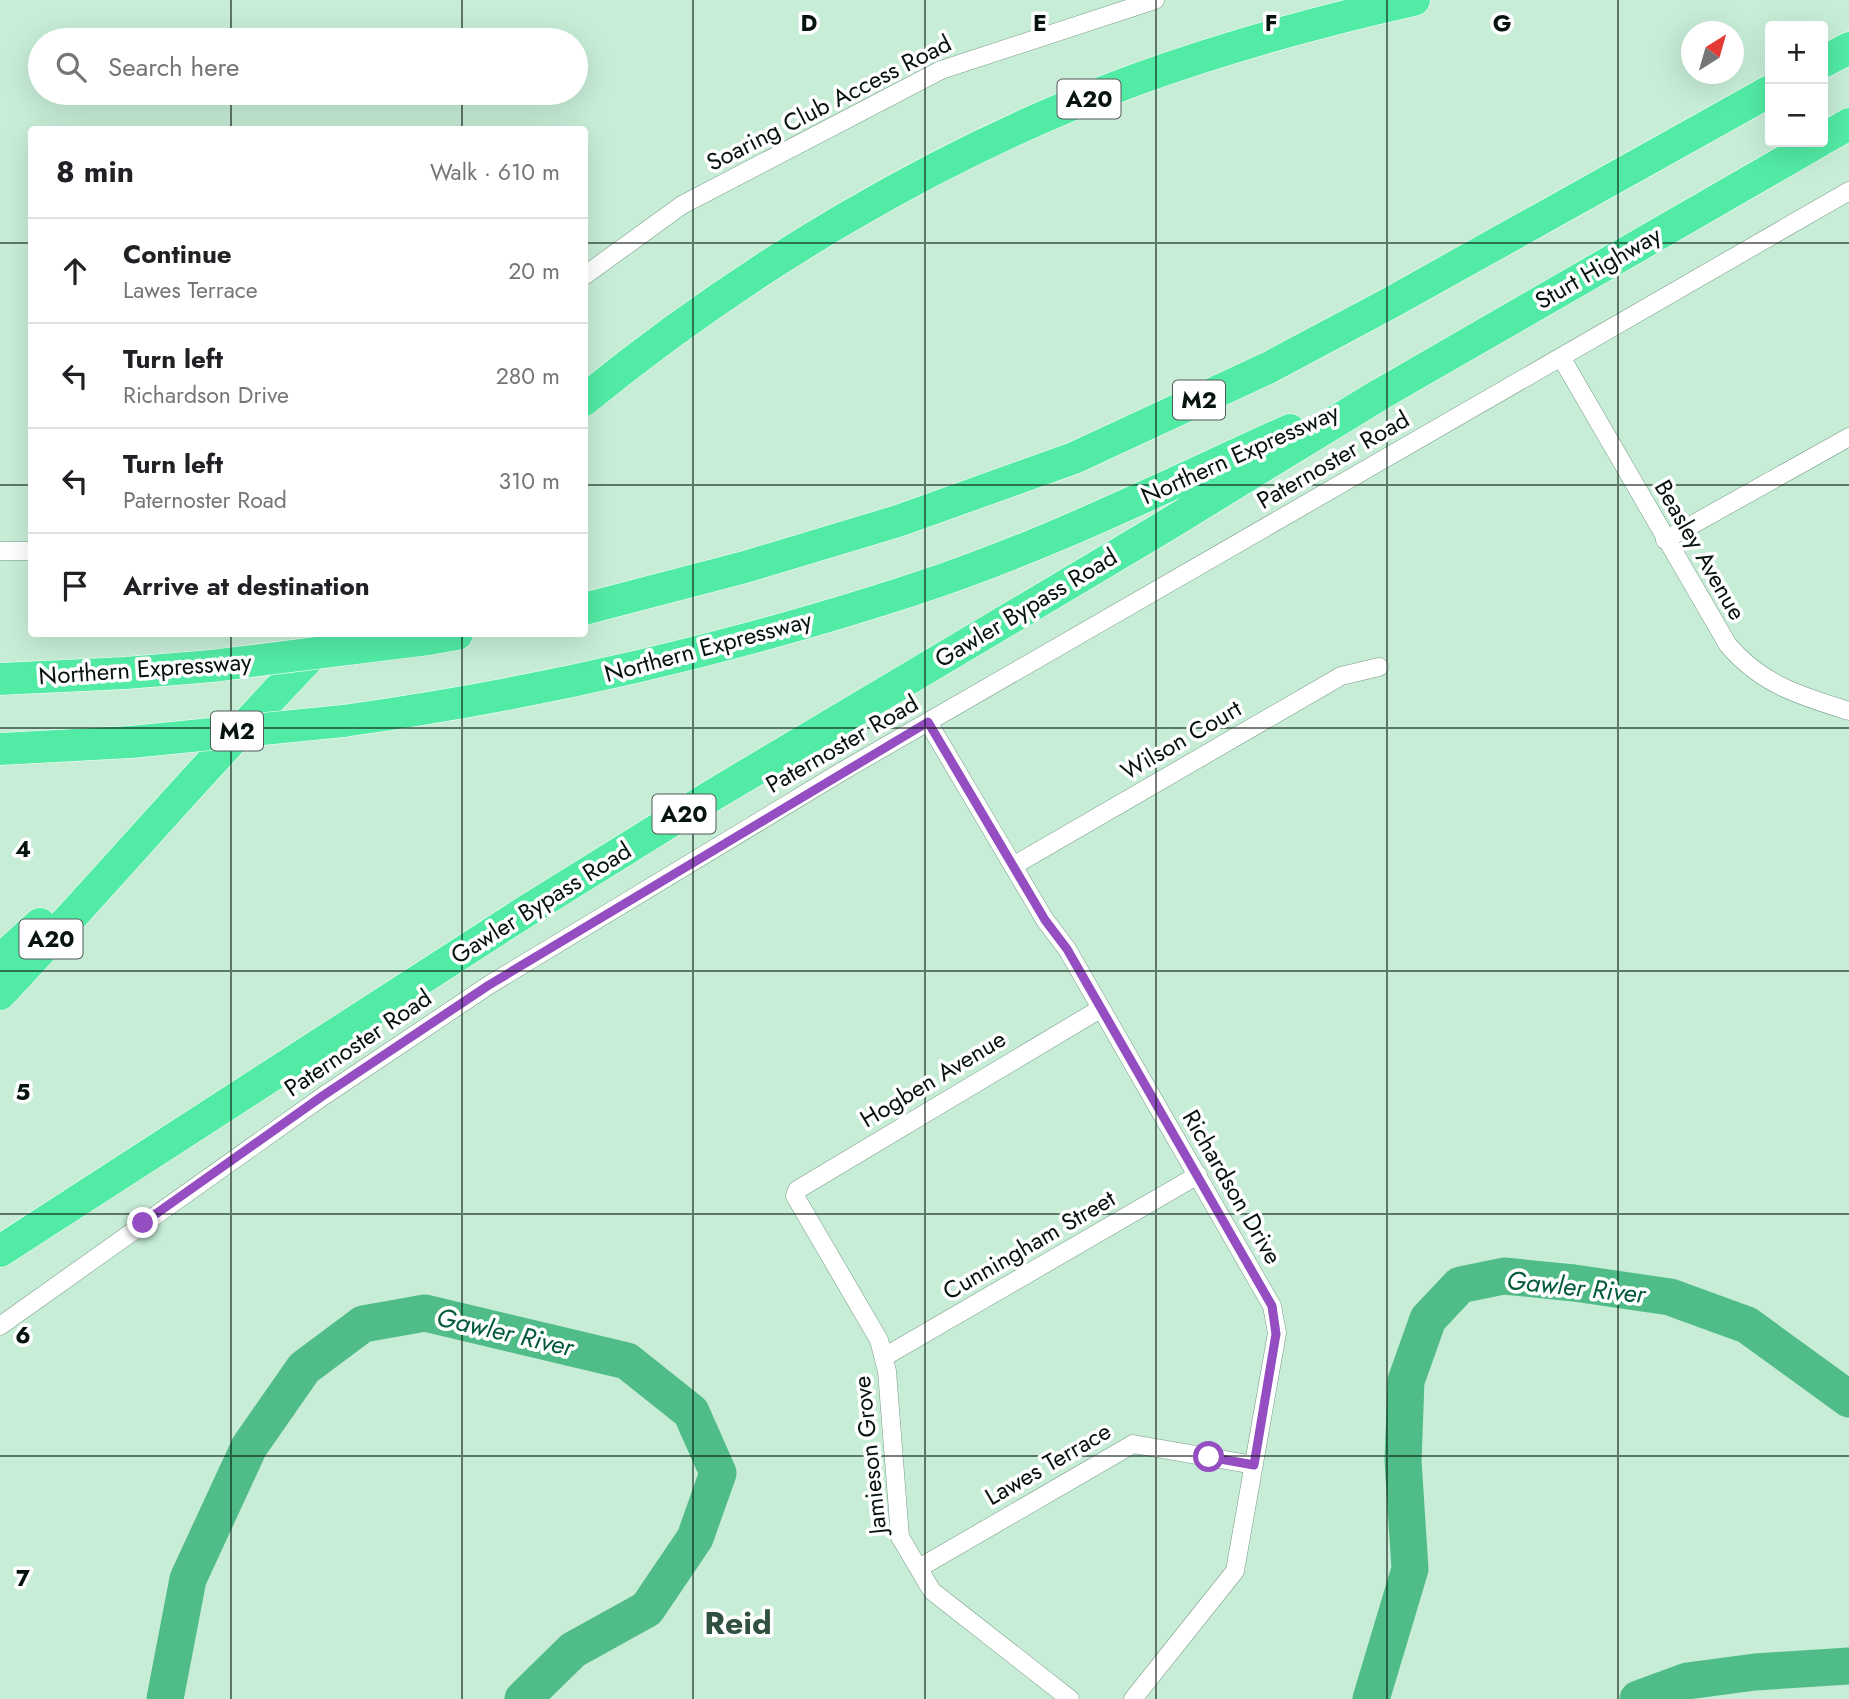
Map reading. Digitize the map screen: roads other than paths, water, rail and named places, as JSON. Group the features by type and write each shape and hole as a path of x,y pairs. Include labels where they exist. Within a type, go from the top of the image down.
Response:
{"highway":[{"name":"A20","path":"588,397 685,322 786,254 938,168 1042,119 1134,81 1292,30 1414,0"},
{"path":"1828,59 1849,48"},
{"name":"M2","path":"588,608 732,570 898,521 1074,458 1282,361 1765,94"},
{"path":"1828,136 1849,124"},
{"name":"Sturt Highway","path":"1379,395 1809,147"},
{"name":"Northern Expressway","path":"0,748 131,742 343,721 445,707 568,683 735,643 916,588 1056,536 1306,423 1379,395"},
{"name":"Gawler Bypass Road","path":"0,1251 554,894 1379,395"},
{"name":"A20","path":"0,994 271,696 329,637"},
{"name":"Northern Expressway","path":"0,679 212,666 434,637"},
{"path":"0,960 32,933 60,903 101,883"}],"street":[{"name":"Soaring Club Access Road","path":"588,273 682,205 941,70 1155,0"},
{"name":"Paternoster Road","path":"0,1326 321,1097 489,985 928,722 1849,191"},
{"name":"Beasley Avenue","path":"1560,357 1728,645 1740,659 1787,691 1849,711"},
{"path":"1665,540 1849,437"},
{"path":"0,551 28,551"},
{"name":"Wilson Court","path":"1013,866 1341,676 1378,667"},
{"name":"Richardson Drive","path":"928,722 1045,920 1067,949 1272,1306 1276,1334 1235,1571 1133,1699"},
{"name":"Hogben Avenue","path":"795,1196 797,1190 1100,1009"},
{"name":"Cunningham Street","path":"884,1357 1198,1175"},
{"name":"Jamieson Grove","path":"795,1196 879,1340 887,1371 900,1537 932,1591 1070,1699"},
{"name":"Lawes Terrace","path":"919,1568 1133,1444 1254,1465"}],"waterway":[{"name":"Gawler River","path":"1371,1699 1410,1569 1403,1461 1406,1381 1428,1319 1460,1285 1504,1276 1670,1297 1747,1325 1849,1399"},
{"name":"Gawler River","path":"165,1699 188,1579 249,1447 304,1368 363,1324 425,1313 627,1361 691,1412 718,1473 695,1538 647,1609 573,1650 523,1699"},
{"name":"Gawler River","path":"1638,1699 1687,1681 1755,1672 1849,1666"}],"district":[{"name":"Reid","path":"738,1623"}]}
